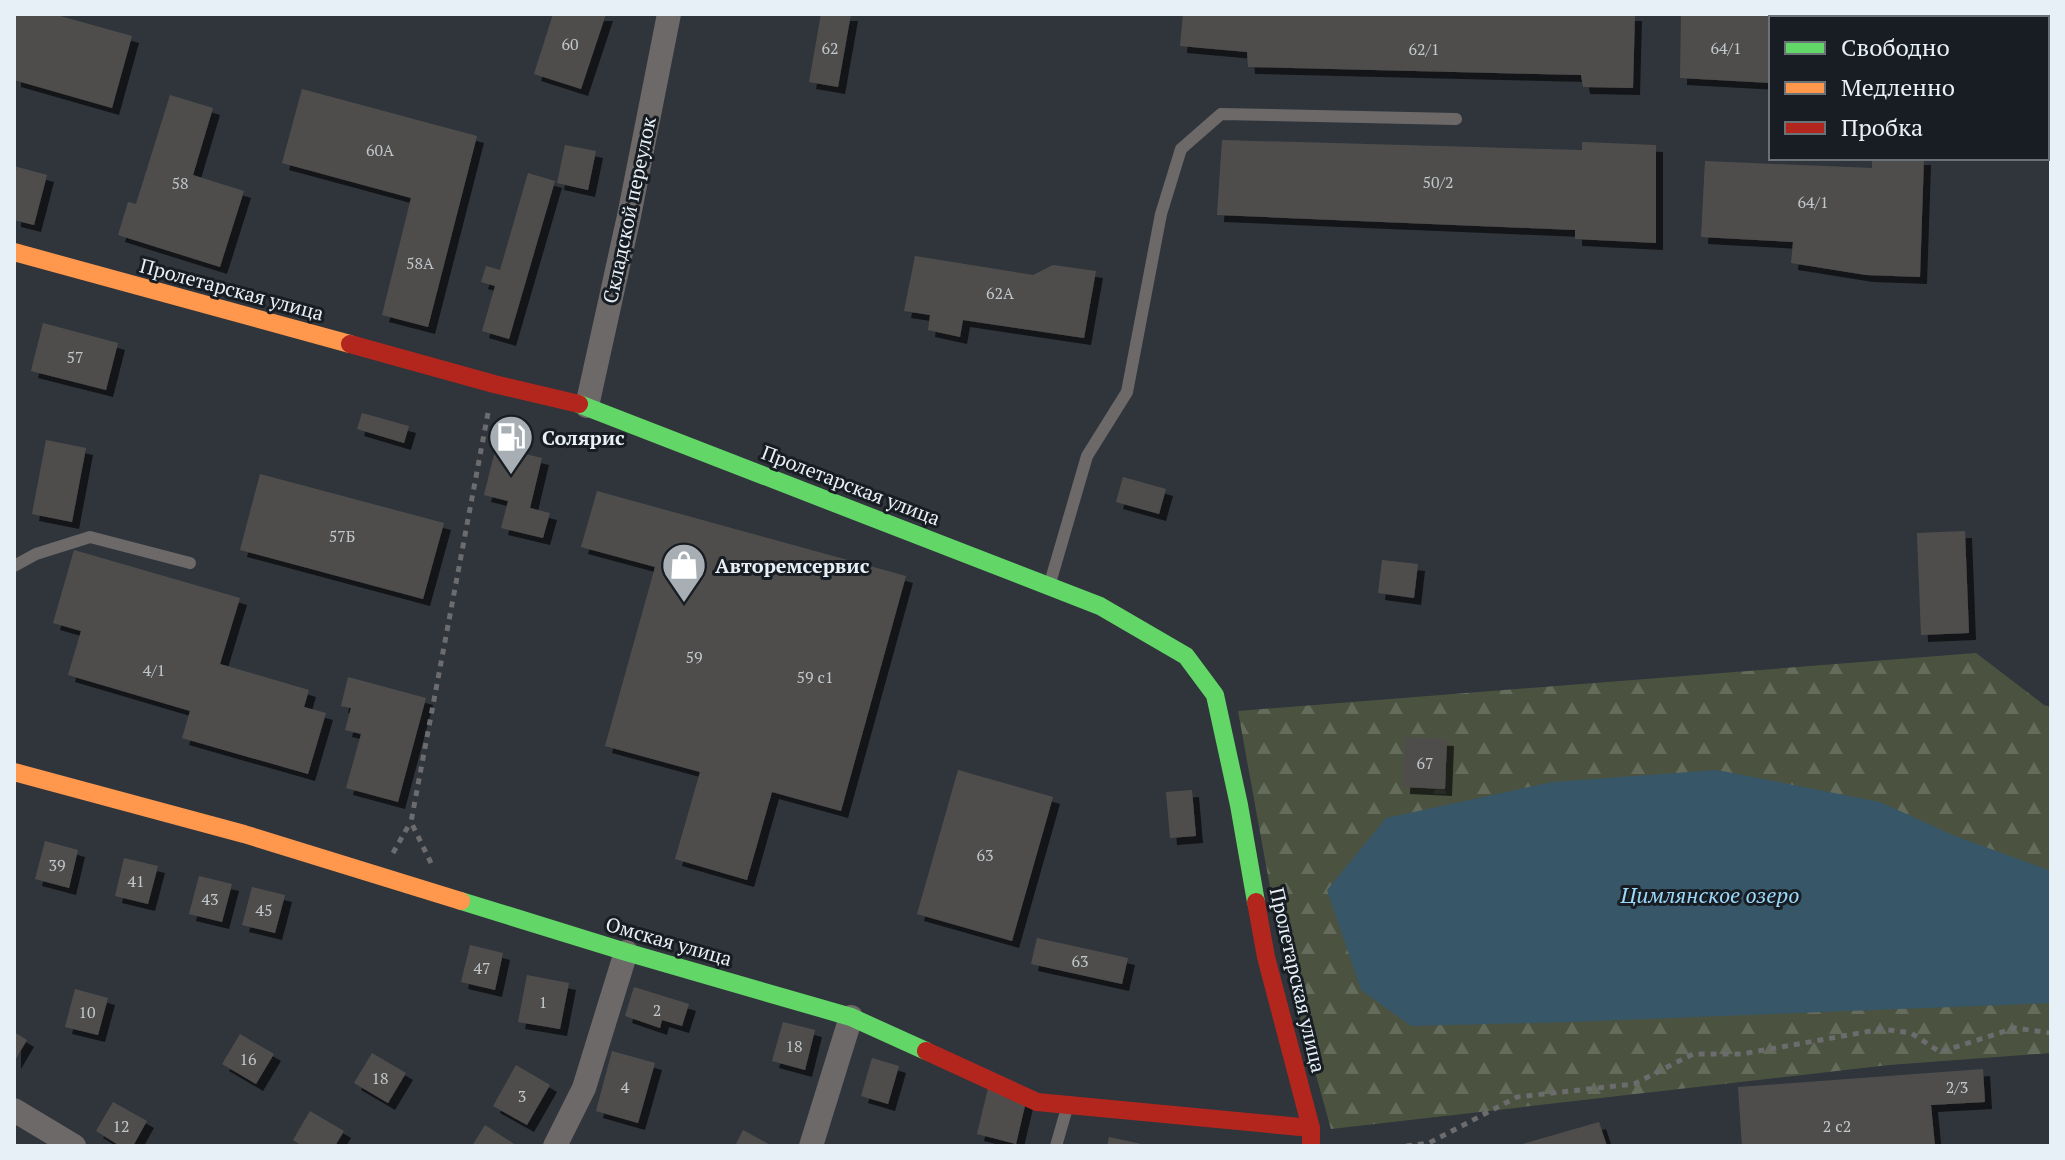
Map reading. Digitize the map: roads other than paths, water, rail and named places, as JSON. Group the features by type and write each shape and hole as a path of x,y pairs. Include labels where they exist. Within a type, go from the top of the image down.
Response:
{"street":[{"name":"Складской переулок","path":"587,406 669,14"},
{"name":"Пролетарская улица","path":"14,252 494,384 587,406 1100,606 1186,656 1215,695 1239,805 1266,957 1311,1137"},
{"name":"Омская улица","path":"14,772 244,834 626,952 851,1017 1037,1102 1311,1137"},
{"path":"555,1146 584,1088 626,952"},
{"path":"811,1146 851,1017"},
{"path":"14,1110 74,1146"}],"lane":[{"path":"1049,586 1087,456 1127,392 1161,214 1181,149 1221,114 1456,119"},
{"path":"14,566 36,554 90,537 190,563"},
{"path":"1056,1146 1067,1104"}],"water":[{"name":"Цимлянское озеро","path":"1717,770 1880,802 1955,836 2051,871 2051,1003 1411,1026 1361,990 1327,890 1386,818 1552,782"}],"place":[{"name":"Солярис","path":"511,476"},
{"name":"Авторемсервис","path":"684,604"}]}
